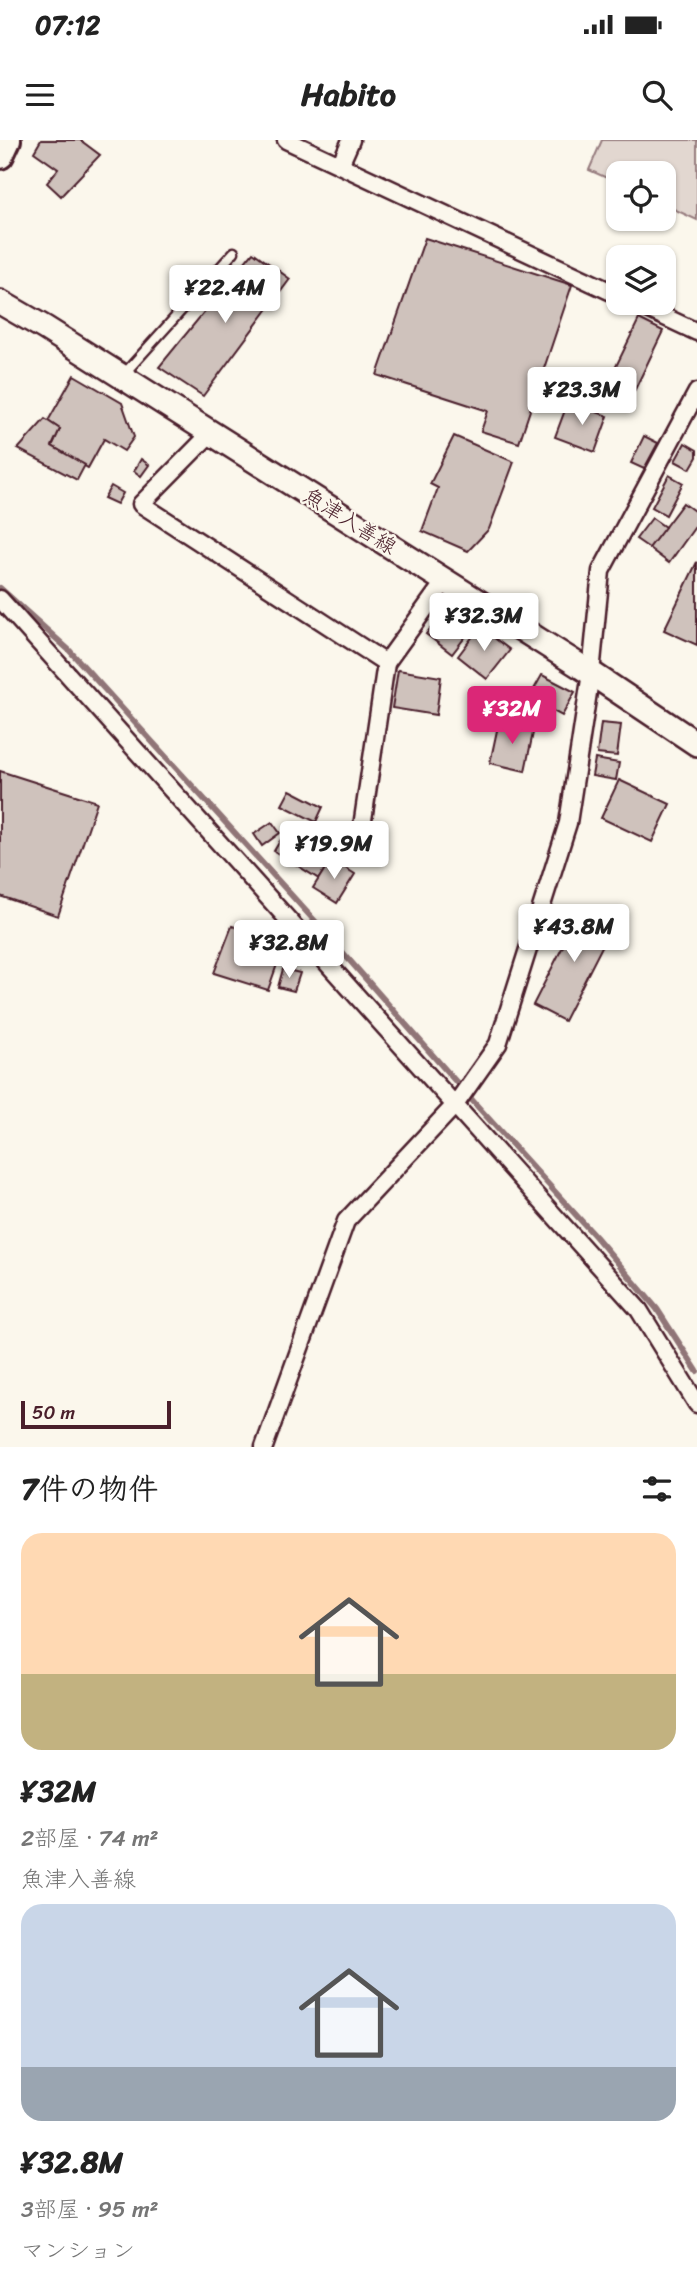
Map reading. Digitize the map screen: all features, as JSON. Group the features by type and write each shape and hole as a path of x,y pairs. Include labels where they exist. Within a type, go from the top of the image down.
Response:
{"main road":[{"path":"0,155 7,140"},
{"name":"魚津入善線","path":"0,302 122,376 591,673 697,744"}],"street":[{"path":"286,140 606,289"},
{"path":"340,165 351,140"},
{"path":"662,315 697,331"},
{"path":"264,1447 346,1221 455,1105 498,1044 568,823 591,673 601,572 697,392"},
{"path":"211,433 141,503 386,663"},
{"path":"359,846 386,663 445,581"},
{"path":"0,599 639,1310 697,1404"}],"lane":[{"path":"122,376 234,252"}],"shaded area":[{"path":"602,140 697,140 697,220 676,210 676,161 606,161 606,178 589,170"}],"building":[{"path":"41,140 80,140 100,155 61,196 47,183 58,169 34,152"},
{"path":"425,238 572,285 519,443 481,431 488,411 377,375"},
{"path":"253,252 290,279 203,396 159,367"},
{"path":"639,319 663,331 629,402 604,391"},
{"path":"74,375 122,403 134,437 124,451 104,439 88,468 52,446 60,429 48,421"},
{"path":"568,402 608,416 595,452 555,437"},
{"path":"45,419 60,429 52,446 85,465 77,480 18,449"},
{"path":"454,436 514,462 489,529 468,551 422,531 438,488 430,484"},
{"path":"644,436 658,443 644,469 631,463"},
{"path":"685,443 697,450 697,457 690,469 675,461"},
{"path":"141,459 149,465 141,476 134,471"},
{"path":"669,475 683,483 666,515 652,507"},
{"path":"111,486 123,493 117,504 104,498"},
{"path":"683,503 697,513 697,524 669,563 649,548"},
{"path":"652,518 665,527 649,548 636,539"},
{"path":"697,562 697,645 664,630"},
{"path":"447,607 473,627 452,654 426,634"},
{"path":"480,627 510,650 487,679 458,656"},
{"path":"398,670 441,677 436,715 392,708"},
{"path":"542,675 575,692 562,716 529,698"},
{"path":"487,697 504,707 492,726 476,717"},
{"path":"499,721 534,728 525,771 490,763"},
{"path":"601,723 621,725 617,756 597,754"},
{"path":"595,759 619,763 616,780 592,776"},
{"path":"0,771 97,802 58,916 0,896"},
{"path":"619,780 670,804 652,842 601,818"},
{"path":"290,790 323,807 316,822 282,805"},
{"path":"272,822 280,833 262,846 254,834"},
{"path":"289,826 334,854 319,879 274,851"},
{"path":"331,859 355,874 337,903 313,888"},
{"path":"583,907 614,923 564,1021 533,1005"},
{"path":"232,926 261,935 257,944 281,953 268,990 214,973"},
{"path":"283,969 300,973 294,991 278,987"}],"waterway":[{"path":"0,588 69,650 323,930 596,1237 657,1309 697,1371"}]}
